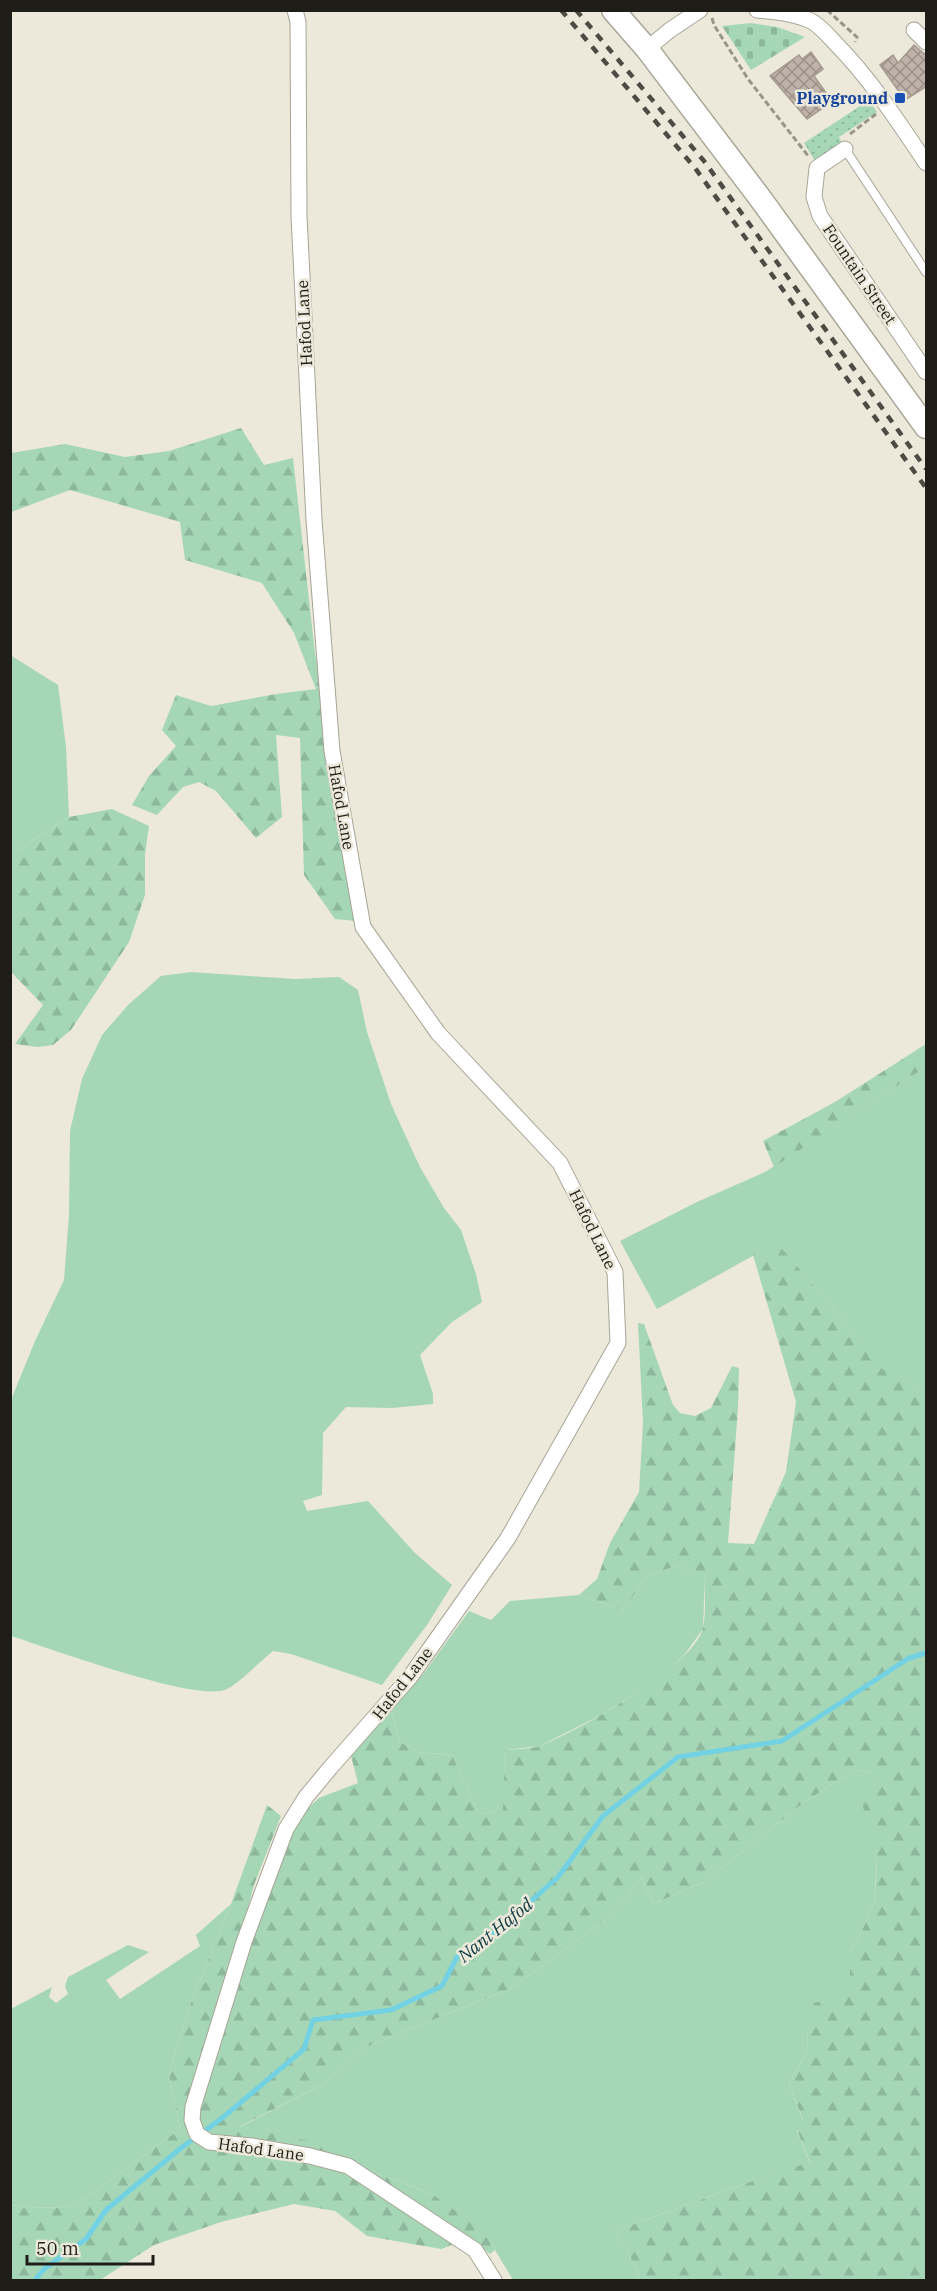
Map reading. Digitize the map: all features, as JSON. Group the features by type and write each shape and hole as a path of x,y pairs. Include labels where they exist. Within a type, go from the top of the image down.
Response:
{"main road":[{"path":"613,10 647,49 760,198 927,427"}],"street":[{"name":"Hafod Lane","path":"296,10 298,22 299,216 314,520 332,750 363,927 438,1033 560,1163 615,1272 618,1343 508,1538 410,1677 318,1782 286,1829 244,1942 193,2107 193,2126 203,2140 217,2144 252,2146 310,2156 348,2166 475,2250 494,2280"},
{"path":"647,49 700,10"},
{"path":"757,10 782,13 811,21 849,57 927,163"},
{"path":"914,30 927,42"},
{"path":"816,168 846,149"},
{"name":"Fountain Street","path":"816,168 814,197 820,216 927,372"}],"lane":[{"path":"846,149 927,272"}],"path":[{"path":"709,10 714,26 748,79 816,168"},
{"path":"846,149 843,139 887,106"}],"green space":[{"path":"751,23 777,27 805,37 751,70 722,26"},
{"path":"869,100 877,112 839,137 842,143 815,161 804,143"},
{"path":"241,428 264,465 293,458 315,653 357,921 335,919 304,875 300,738 276,735 282,817 256,838 216,791 199,782 183,787 157,815 132,805 149,776 176,746 162,730 176,695 211,706 316,689 294,633 262,583 185,560 180,522 70,490 11,512 11,453 65,444 125,457 169,451"},
{"path":"10,655 58,685 66,747 69,817 11,854"},
{"path":"112,809 149,826 145,854 145,895 129,942 71,1030 53,1045 38,1047 15,1044 43,1005 11,972 11,854 69,817"},
{"path":"191,972 295,979 339,977 358,990 367,1032 391,1104 420,1167 444,1208 461,1230 476,1274 482,1302 452,1322 420,1355 433,1394 433,1404 392,1408 346,1407 323,1433 322,1495 303,1501 307,1511 368,1501 415,1553 452,1585 427,1625 382,1685 291,1654 273,1651 227,1689 211,1691 186,1689 88,1662 11,1636 11,1400 35,1341 64,1280 69,1215 70,1131 82,1079 102,1035 128,1005 161,976"},
{"path":"926,1044 926,1067 774,1167 763,1141 835,1102"},
{"path":"926,1067 926,1393 881,1369 834,1309 776,1243 657,1309 620,1241 697,1202 765,1172"},
{"path":"776,1242 881,1368 926,1393 926,2280 636,2280 640,2274 615,2231 810,2162 797,2130 803,2120 789,2083 808,2051 807,2030 814,2003 850,1993 850,1952 874,1904 877,1856 861,1800 875,1785 873,1773 855,1770 803,1803 704,1882 653,1904 642,1878 610,1917 511,1988 364,2048 325,2083 239,2127 334,2146 365,2169 432,2194 475,2225 495,2250 490,2254 471,2239 342,2160 216,2140 199,2131 196,2110 277,1861 302,1814 319,1798 358,1783 350,1752 391,1711 400,1742 418,1752 452,1755 479,1814 503,1810 505,1750 542,1745 606,1712 658,1678 695,1643 704,1622 704,1573 676,1566 648,1575 623,1610 579,1595 597,1579 610,1543 639,1492 643,1423 638,1323 644,1324 673,1405 680,1413 695,1416 711,1408 732,1366 739,1368 728,1543 754,1544 786,1472 796,1402 753,1255"},
{"path":"676,1566 705,1573 703,1629 685,1654 661,1678 601,1715 540,1746 505,1750 504,1810 479,1814 452,1755 418,1752 400,1742 391,1711 424,1673 469,1611 491,1620 510,1601 579,1595 623,1610 648,1575"},
{"path":"855,1770 874,1773 871,1830 877,1856 874,1904 850,1952 850,1994 807,2030 808,2051 789,2083 803,2121 797,2131 810,2163 744,2184 615,2231 640,2274 636,2280 513,2280 489,2240 432,2194 365,2169 238,2128 325,2083 364,2048 511,1988 610,1917 642,1878 653,1904 704,1882 803,1803"},
{"path":"267,1805 281,1816 254,1885 228,1983 194,2135 322,2163 348,2174 455,2244 441,2249 367,2236 335,2211 294,2204 221,2222 154,2245 100,2280 11,2280 10,2204 23,2208 73,2207 180,2129 169,2074 190,2005 231,1904"},
{"path":"231,1904 190,2005 169,2074 180,2129 73,2207 23,2208 11,2204 11,2009 52,1987 49,1997 56,2003 68,1994 65,1986 68,1977 128,1945 149,1952 106,1980 120,1999 200,1946 196,1935"}],"building":[{"path":"914,45 927,56 927,86 905,100 880,65 893,55 898,63"},
{"path":"811,52 823,69 814,76 827,94 822,98 827,105 807,119 770,76 799,55 802,59"}],"waterway":[{"name":"Nant Hafod","path":"35,2280 44,2269 86,2239 106,2210 181,2148 221,2119 304,2049 313,2020 391,2010 442,1986 457,1957 502,1927 558,1877 603,1816 678,1757 782,1741 909,1658 926,1653"}],"railway":[{"path":"561,10 695,168 926,488"},
{"path":"576,10 704,161 926,469"}],"place":[{"name":"Playground","path":"900,98"}]}
